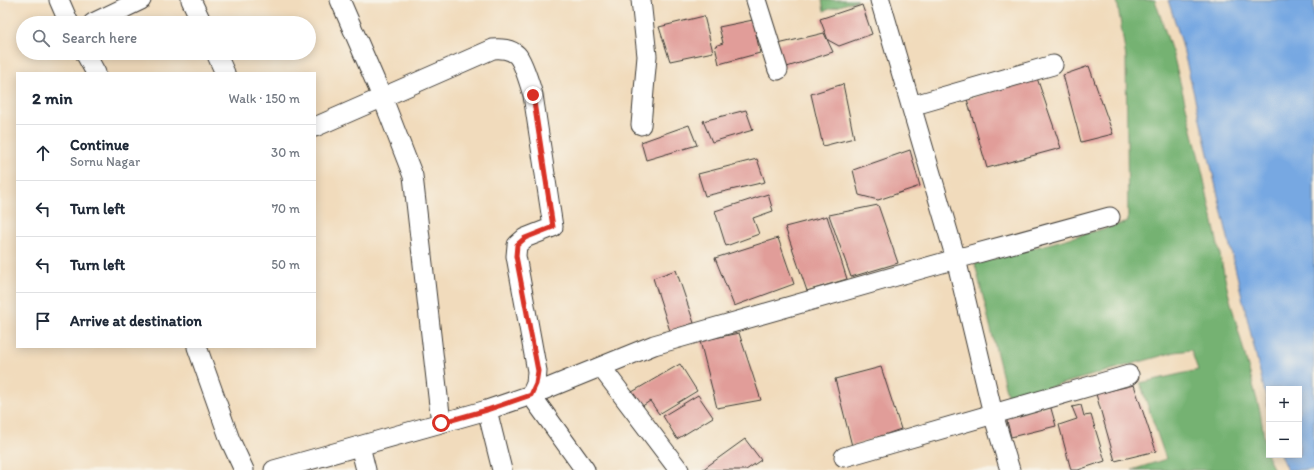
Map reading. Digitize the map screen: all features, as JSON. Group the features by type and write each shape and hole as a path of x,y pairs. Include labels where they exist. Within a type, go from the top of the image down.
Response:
{"street":[{"path":"59,0 66,16"},
{"path":"107,16 140,0"},
{"path":"191,0 199,16"},
{"path":"340,0 413,176 441,423"},
{"path":"641,0 647,56 641,125"},
{"path":"756,0 778,70"},
{"path":"880,0 956,259 993,414 1010,470"},
{"path":"316,127 382,99 493,49 505,49 517,55 533,95 553,227 525,238 517,245 516,256 538,371 536,384 531,395"},
{"path":"89,60 95,72"},
{"path":"219,60 225,72"},
{"path":"911,106 1053,65"},
{"path":"274,470 487,410 531,395 654,345 1110,217"},
{"path":"197,348 230,440 244,470"},
{"path":"601,367 678,470"},
{"path":"844,457 1129,375"},
{"path":"531,395 585,470"},
{"path":"487,410 502,470"},
{"path":"360,446 366,470"}],"green space":[{"path":"822,0 858,0 824,11"},
{"path":"1117,0 1155,0 1174,58 1201,166 1228,292 1260,411 1266,458 1268,458 1274,470 1132,470 1166,459 1140,383 1198,370 1191,350 1175,352 1008,399 975,264 1128,222 1126,58"}],"water":[{"path":"1168,0 1314,0 1314,470 1287,470 1281,458 1302,458 1302,386 1266,386 1266,397 1181,40"}],"building":[{"path":"862,5 872,34 839,46 828,40 820,19"},
{"path":"704,16 713,52 670,61 659,27"},
{"path":"753,20 760,53 719,64 715,46 723,43 719,27"},
{"path":"824,33 833,52 784,68 774,45"},
{"path":"1089,66 1113,134 1081,142 1063,75"},
{"path":"1037,78 1061,148 987,168 967,99"},
{"path":"843,84 854,138 823,146 811,94"},
{"path":"746,110 753,130 712,142 703,121"},
{"path":"689,125 697,145 646,160 641,142"},
{"path":"910,150 920,186 878,200 859,195 853,170"},
{"path":"757,159 765,182 705,196 698,174"},
{"path":"768,194 773,211 753,218 759,234 726,246 715,211"},
{"path":"878,205 898,263 851,277 829,215"},
{"path":"827,216 847,279 807,291 785,227"},
{"path":"778,238 794,284 734,306 715,258"},
{"path":"676,270 694,323 670,331 653,278"},
{"path":"739,333 761,400 717,408 700,341"},
{"path":"680,364 697,391 659,414 650,401 638,409 627,395"},
{"path":"881,367 901,429 852,446 835,379"},
{"path":"1134,385 1156,451 1115,461 1096,394"},
{"path":"698,395 713,417 677,439 663,416"},
{"path":"1050,405 1056,426 1011,437 1006,417"},
{"path":"1081,405 1084,416 1091,415 1105,461 1078,470 1071,470 1059,425 1077,419 1072,407"},
{"path":"745,439 761,460 746,470 702,470"}],"route":[{"path":"441,423 487,410 531,395 536,384 538,371 516,256 517,245 525,238 553,227 533,95"}]}
